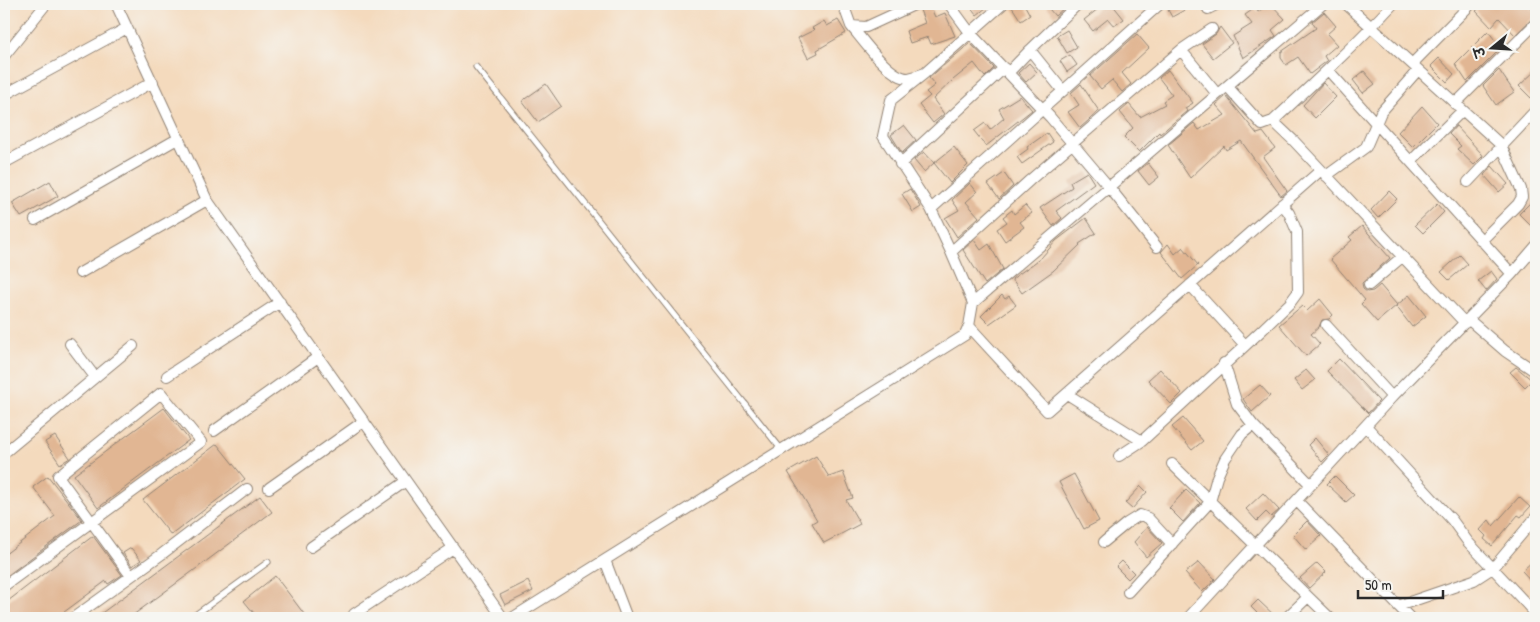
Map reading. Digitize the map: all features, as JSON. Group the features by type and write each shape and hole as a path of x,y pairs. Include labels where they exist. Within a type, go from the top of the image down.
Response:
{"street":[{"path":"4,56 46,4"},
{"path":"116,4 208,200 503,618"},
{"path":"843,4 851,26 897,75 908,78 925,74"},
{"path":"851,26 866,27 916,4"},
{"path":"949,4 971,34 1043,110 1157,247"},
{"path":"512,618 965,335 969,326 973,303 930,209 883,136 891,100 925,74 1003,4"},
{"path":"900,164 1030,50 1078,4"},
{"path":"930,209 1160,4"},
{"path":"1206,4 1208,9 1218,4"},
{"path":"973,303 1323,4"},
{"path":"1346,4 1501,145 1521,189 1522,197 1518,204 1481,241"},
{"path":"1227,86 1262,125 1273,121 1290,103 1328,70 1393,4"},
{"path":"969,326 1047,411 1282,204 1324,173 1366,147 1381,112 1415,67 1472,4"},
{"path":"1411,161 1536,23"},
{"path":"4,96 127,28"},
{"path":"950,252 1181,50 1212,29"},
{"path":"1030,50 1063,91"},
{"path":"1181,50 1217,94"},
{"path":"1328,70 1512,274"},
{"path":"4,162 153,82"},
{"path":"1468,182 1536,110"},
{"path":"1273,121 1402,257 1466,321 1536,372"},
{"path":"35,220 179,138"},
{"path":"80,273 208,200"},
{"path":"1119,456 1142,441 1290,303 1298,292 1297,232 1289,213 1282,204"},
{"path":"1188,618 1392,397 1512,274 1536,246"},
{"path":"1369,286 1402,257"},
{"path":"1190,285 1245,345"},
{"path":"167,376 280,302"},
{"path":"1326,325 1392,397"},
{"path":"70,344 95,377"},
{"path":"4,453 133,346"},
{"path":"214,431 318,357"},
{"path":"1224,363 1237,404 1253,425 1311,485"},
{"path":"4,586 93,523 201,442 161,393 58,476 93,523 132,576"},
{"path":"1066,394 1142,441"},
{"path":"269,488 364,421"},
{"path":"1128,592 1210,502 1217,477 1225,460 1242,434 1253,425"},
{"path":"1366,426 1452,520 1468,542 1494,567 1536,614"},
{"path":"1172,464 1330,618"},
{"path":"311,547 406,481"},
{"path":"73,618 247,489"},
{"path":"1297,501 1410,618"},
{"path":"1104,542 1126,523 1140,515 1148,518 1172,544"},
{"path":"1398,606 1474,580 1494,567 1536,518"},
{"path":"354,614 453,548"},
{"path":"605,560 627,618"},
{"path":"1286,618 1308,597"}],"lane":[{"path":"476,67 782,449"},
{"path":"191,618 268,562"}],"building":[{"path":"923,4 929,4 935,17 945,13 955,36 931,44 928,37 910,43 906,31 925,23 920,10"},
{"path":"968,4 991,4 977,15"},
{"path":"1010,4 1024,4 1030,15 1021,21"},
{"path":"1045,4 1062,4 1065,7 1055,16"},
{"path":"1095,4 1112,4 1124,19 1114,26 1108,19 1093,31 1084,20 1099,8"},
{"path":"1178,4 1195,4 1172,17 1168,10"},
{"path":"1268,4 1271,4 1285,19 1272,30 1276,36 1243,58 1233,36 1252,24 1245,15 1255,8 1258,12"},
{"path":"1484,4 1528,4 1536,15 1515,35 1499,18 1491,27 1476,11"},
{"path":"1324,12 1336,26 1327,34 1337,45 1324,56 1327,61 1310,74 1298,57 1286,65 1281,58 1281,52 1316,28 1312,22"},
{"path":"838,20 846,33 817,50 818,53 808,58 798,38 814,30 812,28 824,21 827,26"},
{"path":"1220,27 1232,43 1213,58 1202,44 1216,34"},
{"path":"1067,30 1077,47 1067,53 1057,36"},
{"path":"1488,31 1501,48 1467,82 1455,64"},
{"path":"1137,34 1149,48 1122,73 1131,84 1122,92 1112,80 1101,89 1090,76"},
{"path":"970,43 994,68 985,77 974,63 953,80 933,99 944,114 933,123 919,105 930,96 926,92 935,85 929,78"},
{"path":"1070,55 1077,65 1067,72 1060,61"},
{"path":"1439,58 1454,74 1447,82 1431,66"},
{"path":"1029,63 1037,72 1026,82 1018,73"},
{"path":"1168,70 1193,103 1185,108 1187,111 1160,134 1159,132 1139,152 1124,137 1133,128 1120,112 1129,104 1140,117 1165,104 1163,101 1172,95 1159,78"},
{"path":"1499,70 1514,92 1496,105 1483,86"},
{"path":"1536,70 1536,103 1519,86"},
{"path":"1364,71 1375,84 1363,93 1353,80"},
{"path":"1323,83 1336,97 1315,118 1303,105"},
{"path":"546,84 561,106 538,122 522,101"},
{"path":"1081,84 1099,111 1080,128 1068,112 1079,105 1071,93"},
{"path":"1020,96 1032,110 986,146 974,131 985,123 990,130 1004,118 999,109"},
{"path":"1226,96 1257,134 1263,132 1275,148 1263,157 1287,191 1281,196 1241,141 1226,150 1224,146 1190,178 1168,145 1194,123 1199,130 1225,115 1216,105"},
{"path":"1422,106 1437,123 1413,147 1398,132"},
{"path":"904,125 916,140 902,153 891,135"},
{"path":"1456,126 1483,156 1474,165 1457,149 1461,146 1449,134"},
{"path":"1047,133 1053,142 1022,164 1017,157 1028,149 1027,147"},
{"path":"954,147 968,165 950,183 934,163"},
{"path":"924,152 934,163 924,172 914,160"},
{"path":"1148,163 1159,177 1149,185 1138,171"},
{"path":"1492,166 1508,184 1499,192 1484,175"},
{"path":"1087,172 1094,183 1056,211 1062,218 1053,226 1040,208 1072,187 1070,182"},
{"path":"1004,173 1013,186 999,199 988,184"},
{"path":"50,181 58,196 21,217 12,203"},
{"path":"970,183 977,192 966,202 979,217 957,237 945,218 959,210 952,200"},
{"path":"910,189 921,207 913,212 902,194"},
{"path":"1389,191 1397,199 1378,218 1371,210"},
{"path":"1536,197 1536,221 1531,226 1519,214"},
{"path":"1437,204 1444,212 1423,233 1415,225"},
{"path":"1025,205 1032,213 1020,222 1024,227 1005,241 997,229 1007,222 1003,217 1012,210 1014,214"},
{"path":"1086,218 1096,233 1079,244 1053,271 1022,293 1012,279 1041,258 1056,241"},
{"path":"1362,226 1390,258 1362,283 1363,289 1367,292 1373,291 1380,285 1397,305 1377,322 1361,304 1365,300 1330,259 1352,240 1349,237"},
{"path":"974,240 981,250 989,244 1003,269 985,284 963,250"},
{"path":"1168,244 1175,254 1183,247 1198,265 1182,279 1161,252"},
{"path":"1460,255 1468,264 1449,280 1441,272"},
{"path":"1491,271 1497,279 1486,291 1478,281"},
{"path":"1002,295 1005,299 1009,296 1016,305 989,324 981,316"},
{"path":"1409,295 1426,316 1412,327 1396,306"},
{"path":"1320,299 1333,315 1329,319 1322,320 1319,327 1311,334 1320,344 1306,356 1279,325 1302,306 1307,311"},
{"path":"1339,359 1379,401 1368,413 1327,371"},
{"path":"1516,367 1532,380 1525,387 1510,372"},
{"path":"1160,369 1182,393 1171,404 1148,380"},
{"path":"1306,370 1315,380 1302,390 1294,380"},
{"path":"1260,385 1270,396 1252,412 1243,399"},
{"path":"164,408 189,440 98,508 74,475"},
{"path":"1183,418 1203,441 1192,450 1172,427"},
{"path":"55,436 70,458 60,464 45,442"},
{"path":"1315,438 1329,455 1322,462 1308,445"},
{"path":"217,444 245,479 171,535 143,500"},
{"path":"816,456 829,477 843,472 853,498 846,500 860,524 824,543 812,523 817,520 788,472"},
{"path":"1074,474 1099,521 1084,529 1059,482"},
{"path":"48,476 82,520 4,578 4,555 55,516 33,487"},
{"path":"1335,476 1354,495 1346,502 1327,484"},
{"path":"1141,486 1147,492 1132,509 1125,503"},
{"path":"1186,490 1200,503 1183,522 1169,508"},
{"path":"1263,493 1279,510 1271,517 1266,512 1257,521 1246,509"},
{"path":"260,496 272,512 189,574 129,618 95,618"},
{"path":"1519,497 1530,507 1521,517 1518,515 1492,546 1484,539 1486,536 1480,530 1489,520 1493,526"},
{"path":"1307,521 1321,536 1306,550 1293,535"},
{"path":"1147,527 1162,543 1146,557 1134,542"},
{"path":"93,536 122,575 108,584 106,581 56,618 4,618 4,604"},
{"path":"131,548 141,560 132,566 123,553"},
{"path":"1536,558 1536,586 1522,571"},
{"path":"1122,561 1134,573 1128,579 1116,567"},
{"path":"1199,562 1215,579 1202,592 1185,573"},
{"path":"1317,563 1326,572 1309,588 1300,578"},
{"path":"275,576 307,618 258,618 244,601"},
{"path":"528,581 533,591 505,605 500,595"},
{"path":"1258,600 1277,618 1262,618 1251,607"}]}
